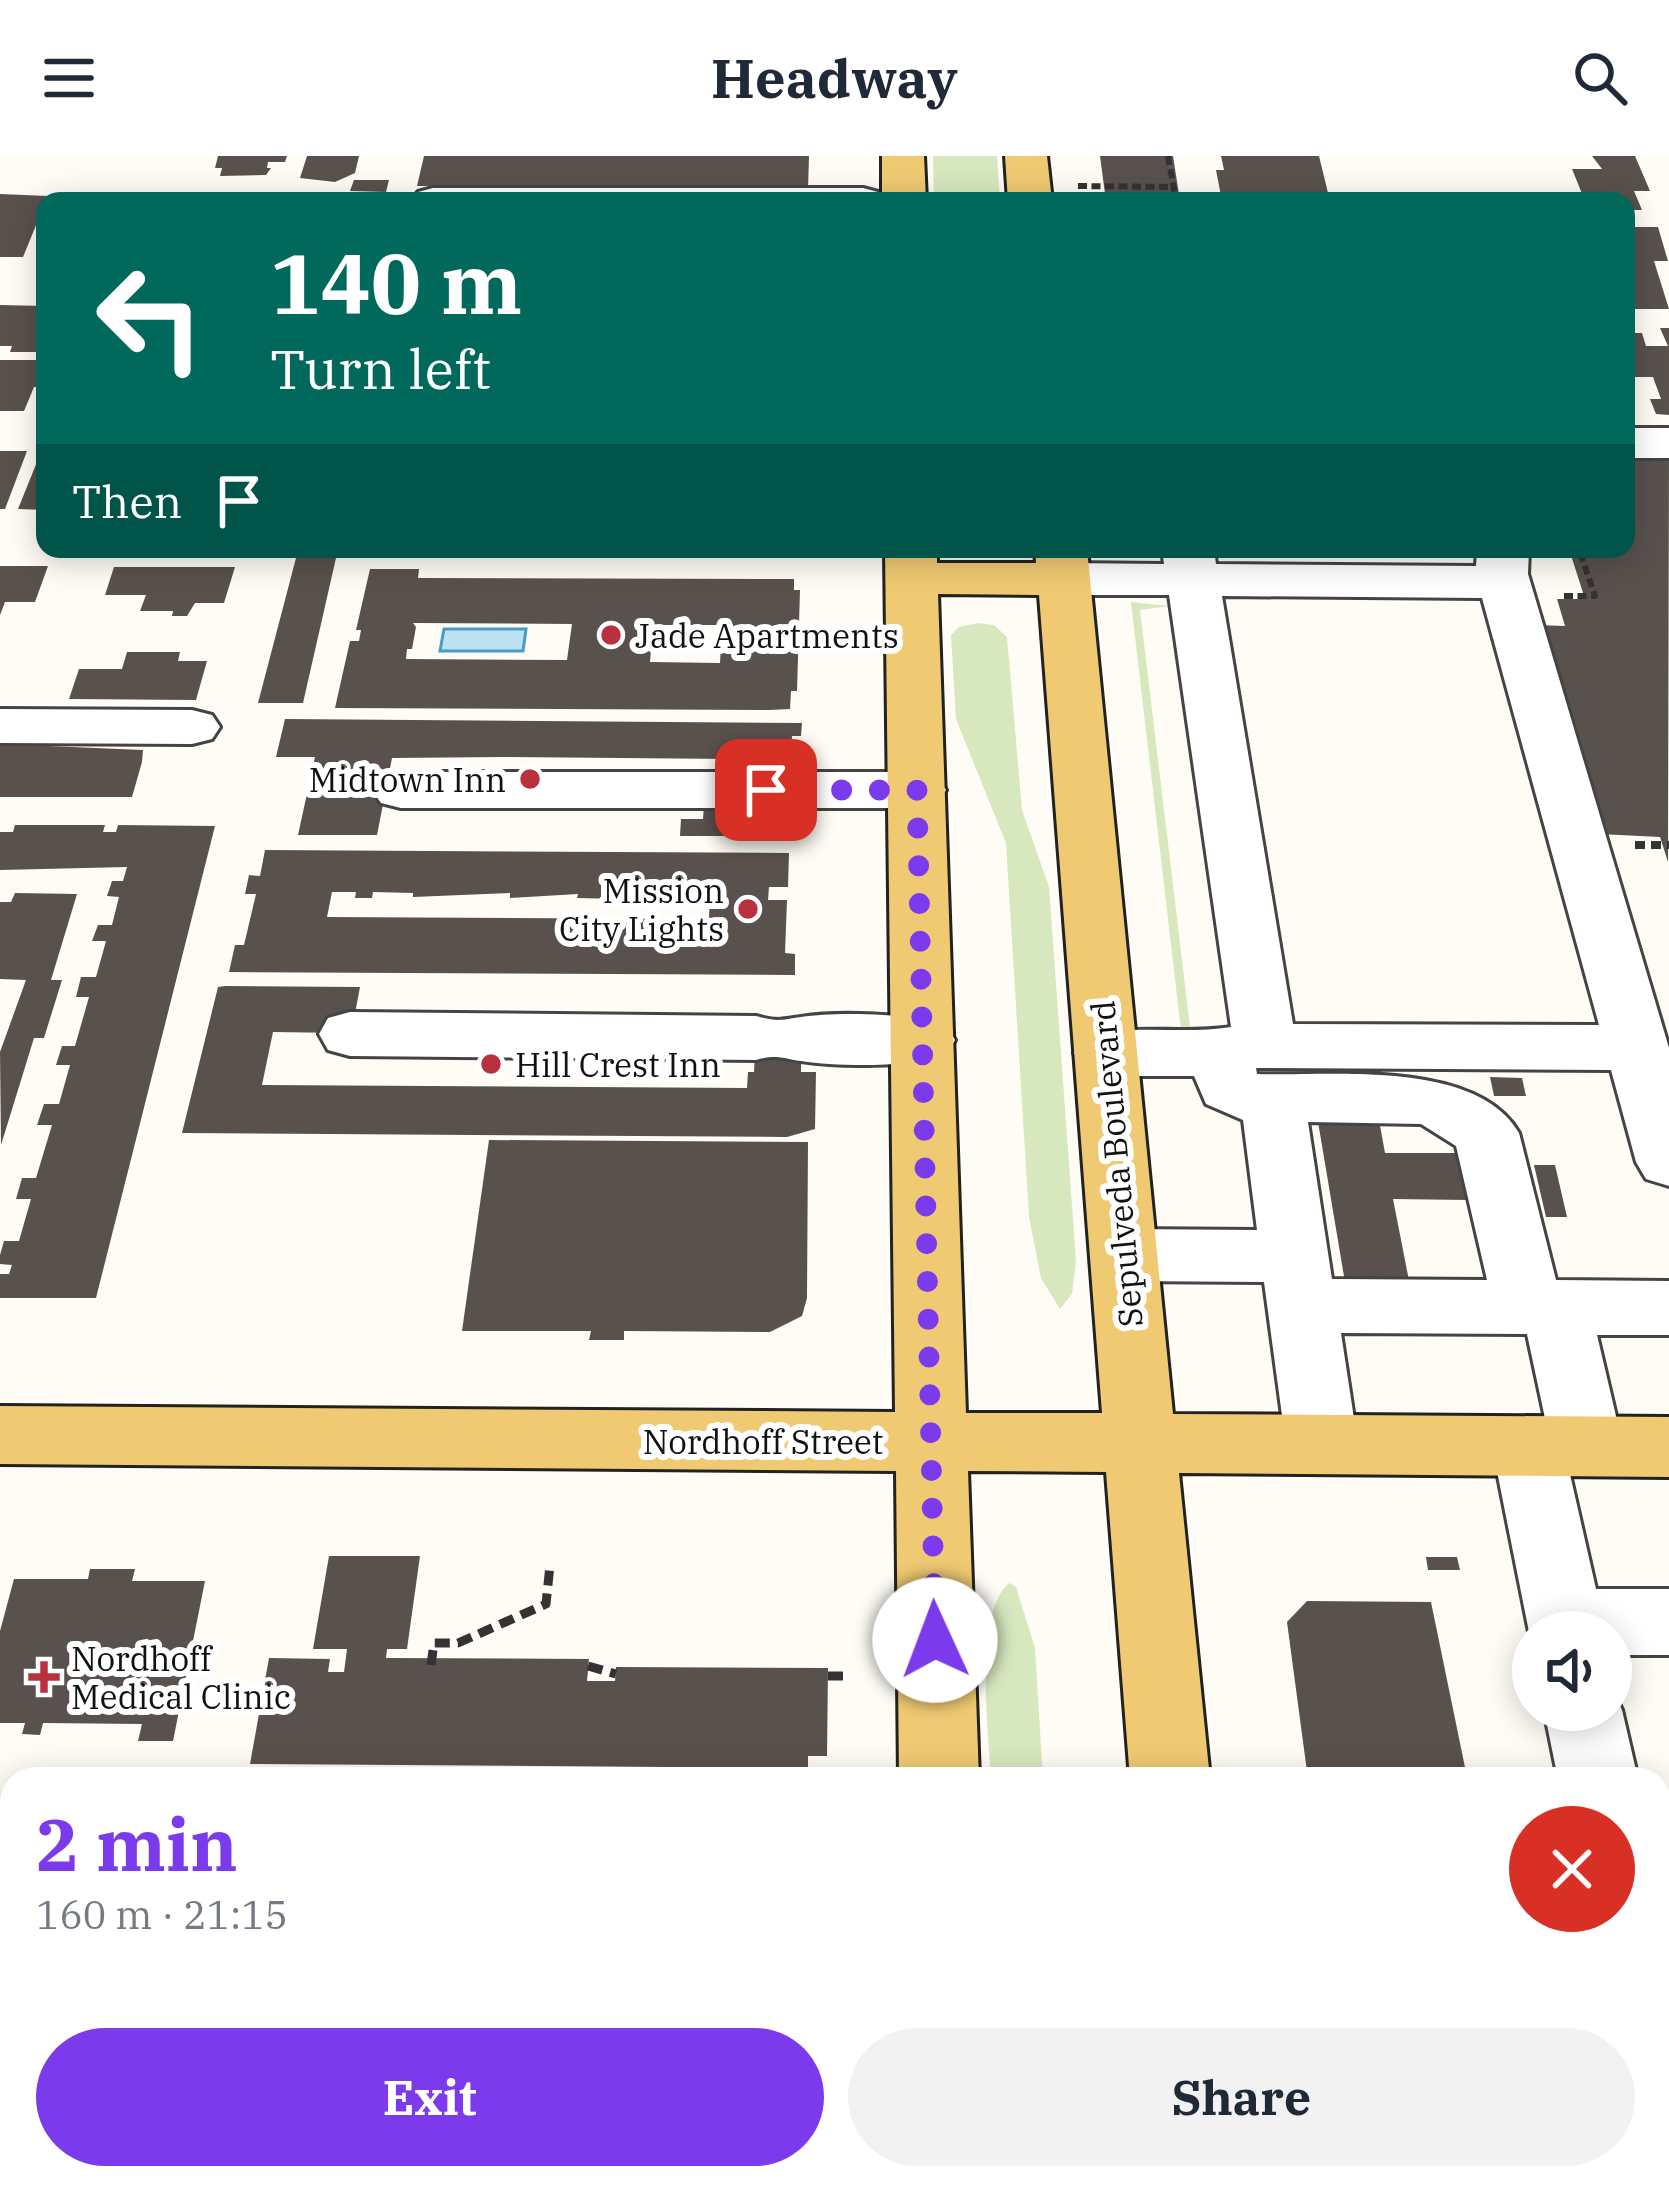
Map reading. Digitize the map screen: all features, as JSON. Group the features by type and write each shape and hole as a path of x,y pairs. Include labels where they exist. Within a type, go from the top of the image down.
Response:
{"main road":[{"path":"904,156 904,192"},
{"path":"1026,156 1029,192"},
{"path":"939,1767 911,563 1062,564"},
{"name":"Sepulveda Boulevard","path":"1062,564 1169,1767"},
{"name":"Nordhoff Street","path":"0,1435 1669,1447"}],"lane":[{"path":"1635,443 1669,443"},
{"path":"1062,564 1504,566 1669,1162"},
{"path":"1190,564 1252,1066 1298,1281 1322,1444"},
{"path":"0,726 192,727"},
{"path":"401,790 917,790"},
{"path":"350,1034 924,1040"},
{"path":"1252,1066 1637,1048"},
{"path":"1106,1053 1252,1066 1430,1102 1486,1133 1542,1308 1557,1446 1565,1611"},
{"path":"1124,1255 1298,1281 1542,1308 1669,1309"},
{"path":"1632,1624 1669,1622"},
{"path":"1588,1731 1595,1767"}],"path":[{"path":"1168,156 1175,192"},
{"path":"1078,186 1174,187"},
{"path":"431,1665 434,1643 458,1643 546,1604 550,1565"},
{"path":"588,1666 616,1674"},
{"path":"828,1676 848,1676"}],"green space":[{"path":"933,156 997,156 999,192 934,192"},
{"path":"1131,602 1169,606 1140,610 1190,1027 1200,1027 1202,1034 1182,1039"},
{"path":"994,625 1007,637 1022,810 1049,887 1076,1261 1072,1294 1060,1309 1041,1278 1029,1217 1006,843 956,719 951,635 959,627"},
{"path":"1009,1583 1016,1587 1035,1648 1042,1767 990,1767 987,1647 998,1598"}],"water":[{"path":"444,629 526,629 523,651 440,651"}],"building":[{"path":"218,156 287,156 285,162 268,162 271,168 266,175 220,176 222,168 215,168"},
{"path":"307,156 359,156 355,173 335,182 300,178"},
{"path":"424,156 809,156 808,188 417,186"},
{"path":"1100,156 1173,156 1179,192 1105,192"},
{"path":"1221,156 1319,156 1328,192 1220,192 1216,170 1224,170"},
{"path":"1592,156 1635,156 1650,191 1581,192 1572,169 1602,169"},
{"path":"354,180 389,180 386,192 350,191"},
{"path":"0,194 36,196 36,225 23,257 0,257"},
{"path":"1635,227 1658,227 1668,261 1654,261 1669,309 1635,309"},
{"path":"0,305 36,306 36,352 10,352 12,346 0,346"},
{"path":"1660,328 1669,328 1669,415 1656,414 1650,399 1661,399 1653,377 1635,377 1635,333 1642,333 1646,346 1668,346"},
{"path":"0,360 36,360 36,387 24,411 0,411"},
{"path":"0,451 27,451 5,509 0,509"},
{"path":"1635,455 1669,455 1668,862 1660,837 1599,834 1584,785 1591,785 1557,667 1549,667 1537,625 1565,626 1557,599 1585,599 1572,558 1635,558"},
{"path":"36,464 36,510 18,509"},
{"path":"296,558 336,558 303,703 258,703"},
{"path":"0,566 48,566 35,602 5,602 0,615"},
{"path":"114,567 235,567 224,603 195,603 187,616 172,616 173,611 140,611 146,595 105,595"},
{"name":"Jade Apartments","path":"370,569 419,569 418,578 794,579 794,590 800,590 797,691 791,691 790,709 335,708 350,641 359,641 361,630 356,630","holes":["413,623 572,624 567,660 406,659 407,649 412,649","653,625 722,625 720,663 650,662"]},
{"path":"127,652 180,652 178,661 207,661 196,700 69,699 79,669 122,669"},
{"path":"285,719 802,723 801,736 792,736 791,758 768,757 766,805 795,805 794,836 680,836 681,819 703,819 704,805 730,805 732,759 502,757 392,758 377,835 298,835 315,757 276,757"},
{"path":"0,744 143,750 142,762 132,797 0,797"},
{"path":"15,825 105,825 103,832 116,832 118,825 215,826 96,1298 0,1298 0,1274 9,1274 12,1265 0,1264 0,1255 4,1241 19,1241 31,1199 16,1199 22,1178 36,1178 52,1125 37,1125 44,1104 59,1104 70,1065 56,1065 62,1046 75,1046 89,997 76,997 81,977 96,977 106,941 92,941 98,925 112,925 119,897 107,896 112,881 123,881 127,867 0,870 0,832 13,832"},
{"name":"Mission City Lights","path":"265,850 789,853 788,887 769,887 768,900 787,900 785,953 795,954 795,975 229,972 235,945 244,945 256,894 245,894 249,875 260,876","holes":["332,892 356,892 355,898 372,898 373,892 413,893 413,897 510,893 510,898 578,894 577,898 620,899 621,894 710,894 709,919 327,917"]},
{"path":"15,893 77,894 51,980 62,980 44,1038 34,1038 1,1145 0,1052 26,980 0,979 0,902 11,902"},
{"path":"218,987 360,987 353,1024 342,1033 273,1032 262,1085 747,1088 748,1072 754,1072 757,1019 802,1020 801,1072 816,1072 815,1129 787,1137 182,1133"},
{"path":"1490,1077 1522,1078 1526,1096 1494,1096"},
{"path":"1314,1098 1375,1098 1385,1153 1457,1153 1468,1200 1393,1199 1414,1306 1349,1306"},
{"path":"489,1140 808,1142 807,1298 802,1316 770,1332 624,1331 624,1340 589,1340 591,1331 462,1331"},
{"path":"1534,1165 1555,1165 1567,1217 1546,1217"},
{"path":"329,1556 420,1556 407,1649 387,1649 386,1658 589,1659 587,1681 615,1681 616,1667 828,1668 827,1756 808,1756 808,1767 250,1764 269,1658 330,1659 328,1672 344,1672 347,1649 313,1649"},
{"path":"1426,1557 1457,1557 1460,1570 1428,1570"},
{"path":"90,1569 135,1569 132,1581 205,1581 173,1741 138,1741 142,1724 43,1723 40,1735 22,1734 25,1723 0,1723 0,1631 14,1579 88,1579"},
{"path":"1307,1601 1431,1602 1465,1767 1306,1767 1287,1622"}],"place":[{"name":"Jade Apartments","path":"611,635"},
{"name":"Midtown Inn","path":"530,779"},
{"name":"Mission City Lights","path":"748,909"},
{"name":"Hill Crest Inn","path":"491,1064"},
{"name":"Nordhoff Medical Clinic","path":"44,1677"}],"route":[{"path":"766,790 917,790 935,1640"}]}
